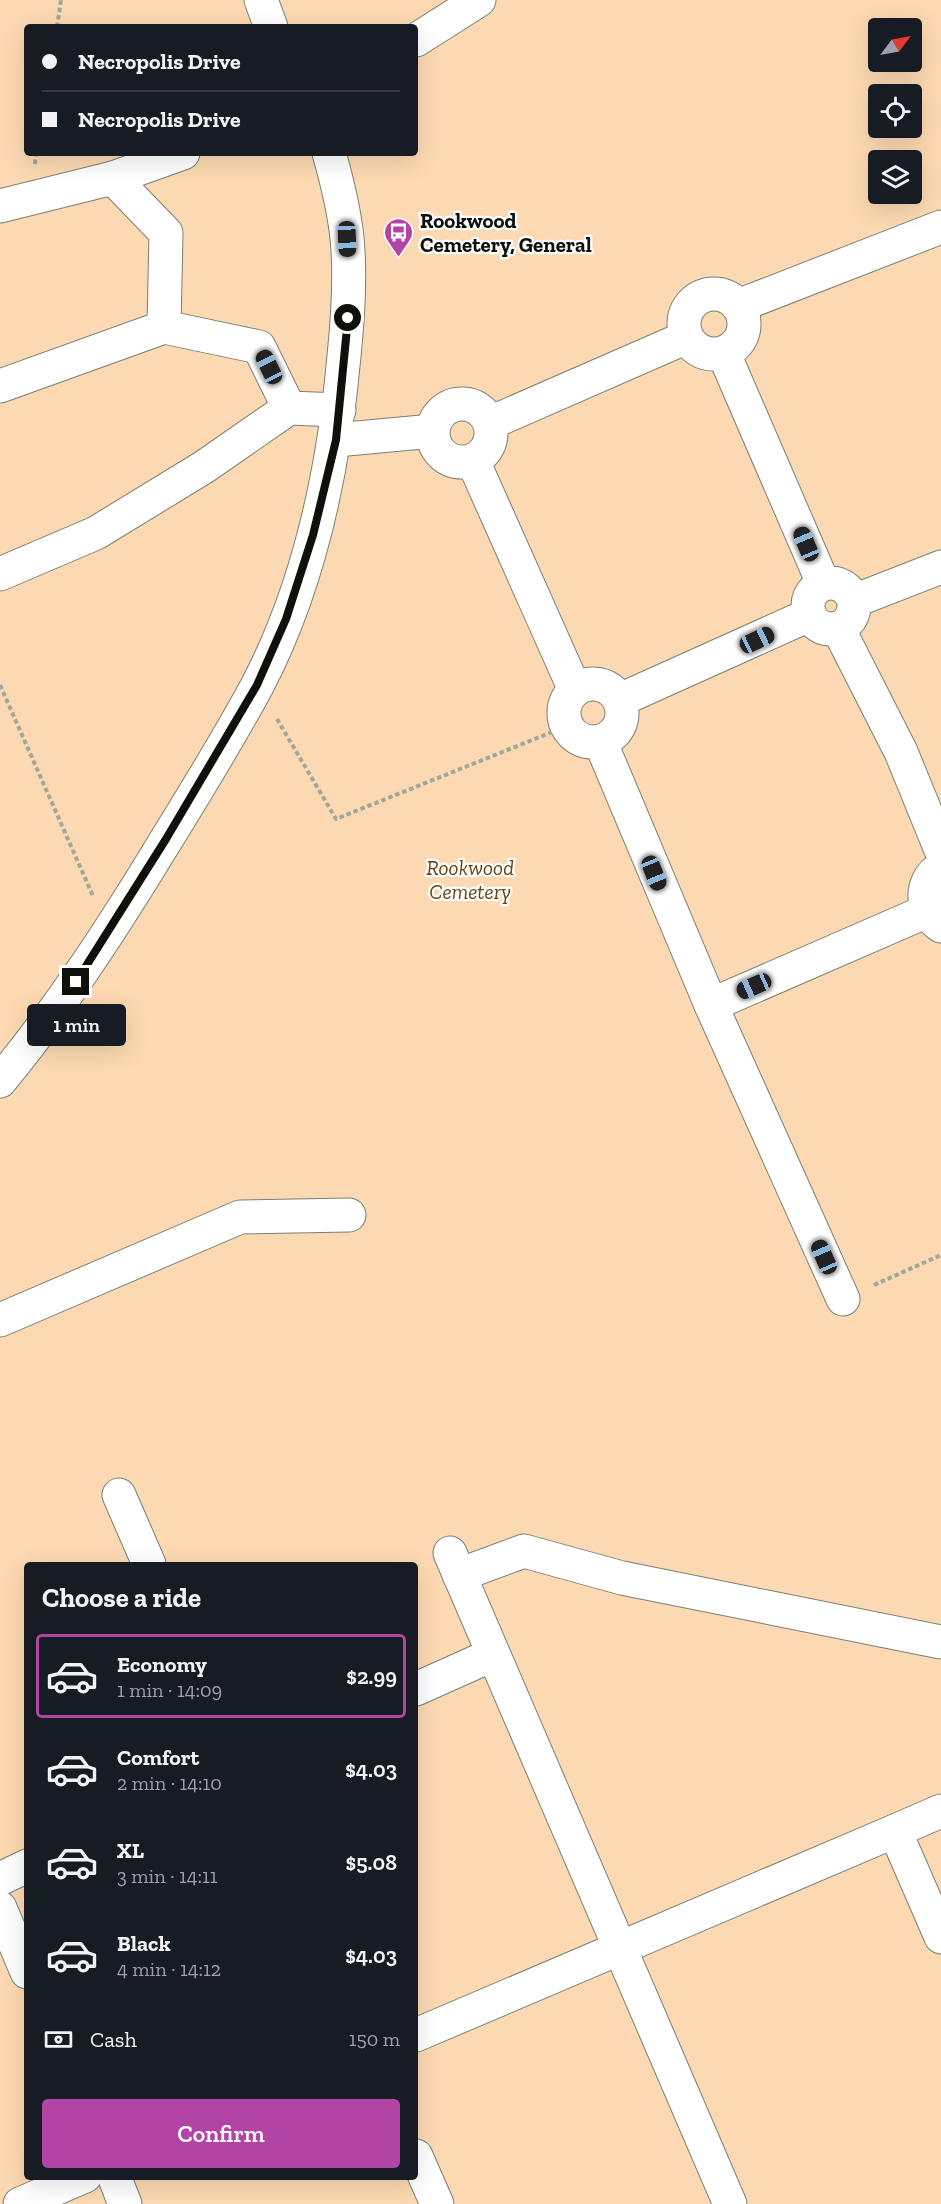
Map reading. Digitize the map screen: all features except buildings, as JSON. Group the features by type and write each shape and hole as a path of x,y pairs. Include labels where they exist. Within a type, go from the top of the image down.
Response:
{"street":[{"path":"261,0 270,24"},
{"path":"418,39 479,0"},
{"path":"0,206 113,178 175,156"},
{"path":"0,1081 65,999 109,933 257,685 293,598 313,535 338,425 348,318 347,239 343,205 330,156"},
{"path":"113,178 166,233 164,327"},
{"path":"738,306 941,226 941,209"},
{"path":"722,295 738,306 744,318 743,335 738,344 724,354 706,353 696,348 687,338 685,318 688,308 701,296 722,295"},
{"path":"0,386 164,327 259,347 289,408 338,425 433,431"},
{"path":"489,423 687,338"},
{"path":"724,354 823,583 811,593 808,601 834,614 901,752 941,850"},
{"path":"457,404 476,408 489,423 490,441 487,449 473,461 464,463 445,457 434,441 433,431 440,413 457,404"},
{"path":"0,574 96,533 204,467 289,408"},
{"path":"473,461 575,690"},
{"path":"620,700 834,614 941,567"},
{"path":"594,684 606,687 620,700 622,720 618,729 611,736 600,741 579,738 567,726 565,707 575,690 594,684"},
{"path":"600,741 711,1005 843,1299"},
{"path":"711,1005 934,918 925,890 929,879 941,868"},
{"path":"0,1320 240,1217 349,1215"},
{"path":"119,1495 148,1562"},
{"path":"730,2204 618,1949 454,1564 525,1551 622,1578 941,1642"},
{"path":"418,1688 492,1655"},
{"path":"418,2034 941,1811"},
{"path":"894,1831 941,1937"},
{"path":"0,1878 24,1867"},
{"path":"0,1908 24,1965"},
{"path":"418,2161 437,2204"},
{"path":"20,2204 76,2180"},
{"path":"116,2180 125,2204"}],"path":[{"path":"57,24 61,0"},
{"path":"0,685 109,933"},
{"path":"257,685 336,819 567,726"}],"green space":[{"name":"Rookwood Cemetery","path":"0,0 941,0 941,2204 0,2204"}],"place":[{"name":"Rookwood Cemetery, General","path":"399,258"}],"route":[{"path":"76,982 109,933 257,685 286,619 313,535 336,440 348,318"}]}
